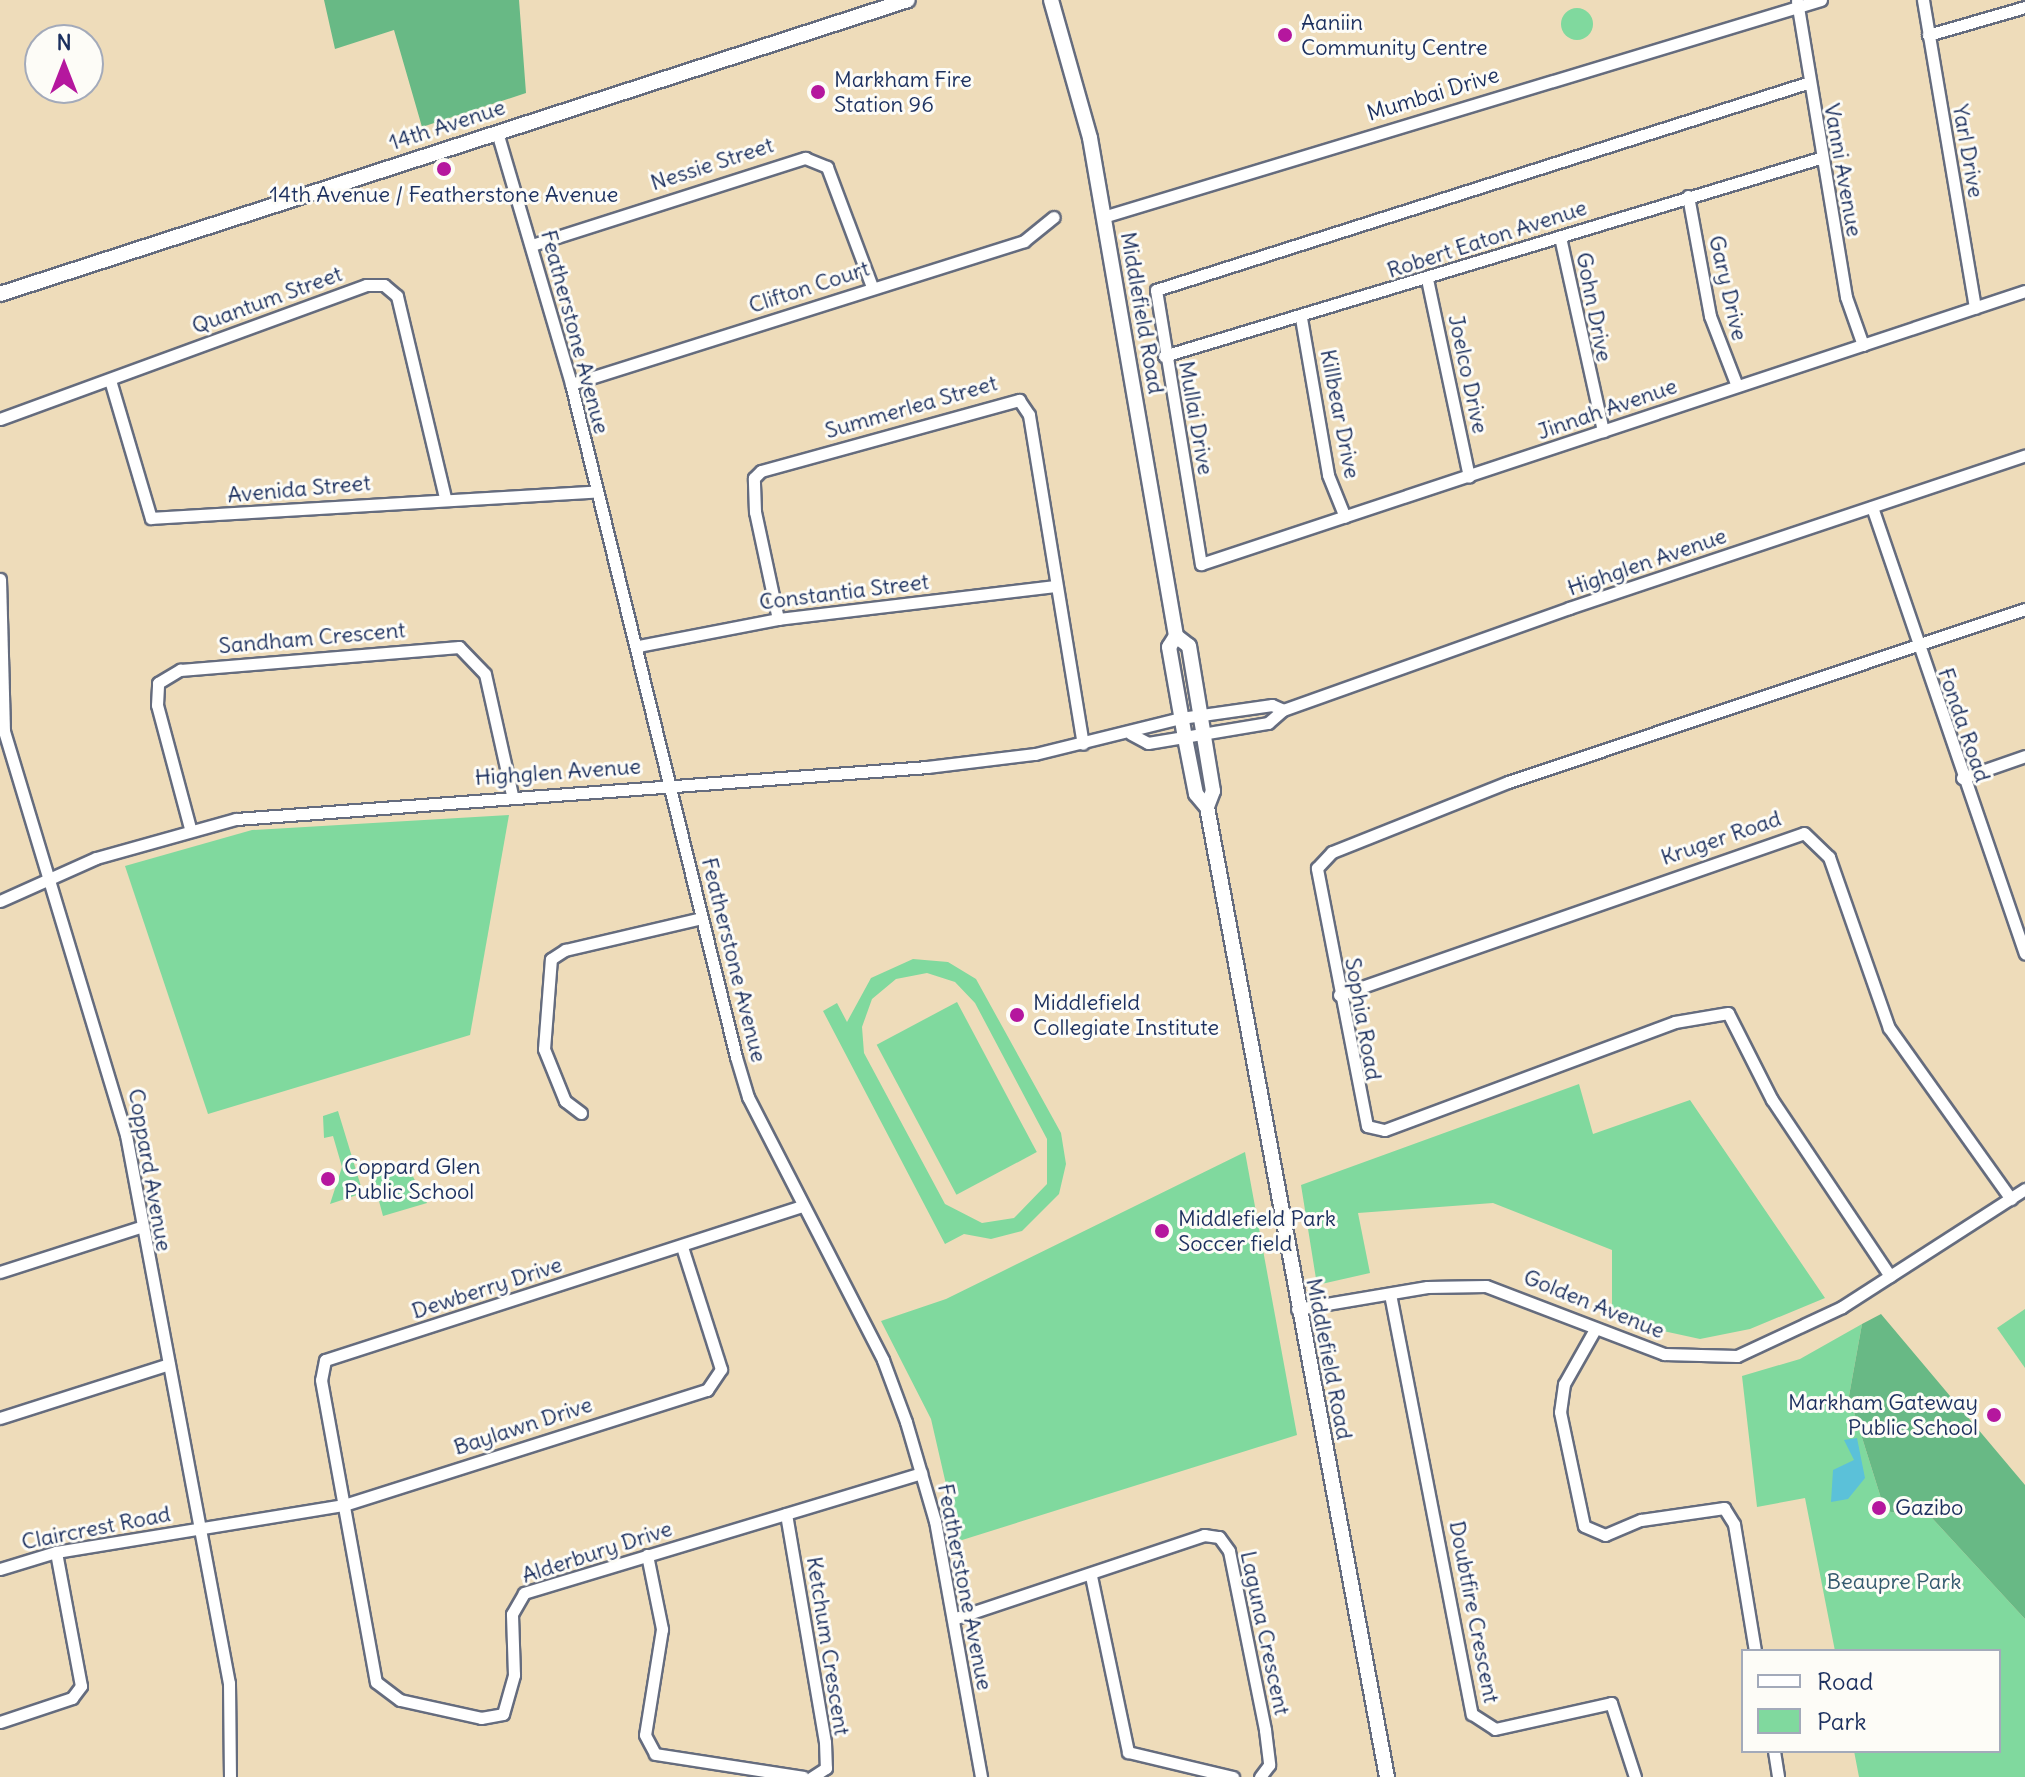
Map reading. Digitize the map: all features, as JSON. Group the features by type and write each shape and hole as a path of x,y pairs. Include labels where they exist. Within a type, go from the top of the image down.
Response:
{"main road":[{"name":"14th Avenue","path":"0,294 908,0"},
{"name":"Middlefield Road","path":"1051,0 1103,217 1176,636 1169,647 1181,718 1196,794 1207,807 1297,1309 1387,1777"},
{"name":"Middlefield Road","path":"1176,636 1189,646 1213,791 1207,807"}],"street":[{"name":"Mumbai Drive","path":"1103,217 1798,4 1821,0"},
{"name":"Yarl Drive","path":"1923,0 1975,308"},
{"name":"Vanni Avenue","path":"1798,4 1807,83 1846,297 1863,345"},
{"path":"1928,35 2025,7"},
{"name":"Mullai Drive","path":"1201,564 1153,300 1165,285 1807,83"},
{"name":"Featherstone Avenue","path":"497,132 571,384 595,492 638,646 701,918 748,1097 883,1360 921,1473 953,1619 981,1777"},
{"name":"Nessie Street","path":"532,245 805,158 827,167 872,287"},
{"name":"Robert Eaton Avenue","path":"1164,356 1301,318 1688,196 1820,158"},
{"name":"Gary Drive","path":"1688,196 1710,316 1737,386"},
{"name":"Clifton Court","path":"571,384 1024,241 1054,217"},
{"name":"Gohn Drive","path":"1560,237 1603,431"},
{"name":"Joelco Drive","path":"1427,279 1469,477"},
{"name":"Quantum Street","path":"0,419 366,285 384,285 397,296 445,497"},
{"name":"Jinnah Avenue","path":"1201,564 2025,291"},
{"name":"Killbear Drive","path":"1301,318 1328,475 1345,517"},
{"name":"Avenida Street","path":"110,380 151,518 445,497 595,492"},
{"name":"Summerlea Street","path":"778,619 754,478 785,462 999,400 1019,400 1029,415 1083,744"},
{"name":"Highglen Avenue","path":"1131,734 1148,743 1268,723 1283,710 2025,455"},
{"name":"Fonda Road","path":"1872,507 1917,647 2025,953"},
{"name":"Coppard Avenue","path":"0,579 2,732 117,1093 229,1683 230,1777"},
{"name":"Constantia Street","path":"638,646 778,619 1056,586"},
{"name":"Sophia Road","path":"1890,1276 1772,1100 1728,1013 1675,1022 1517,1085 1376,1129 1357,1105 1316,877 1325,855 1508,782 2025,609"},
{"name":"Sandham Crescent","path":"190,828 157,705 158,683 180,670 459,647 485,674 512,795"},
{"name":"Highglen Avenue","path":"0,901 47,876 190,828 296,811 927,767 1083,744 1131,734 1181,718 1272,705 1283,710"},
{"path":"1962,778 2025,756"},
{"name":"Kruger Road","path":"1339,995 1804,833 1829,857 1889,1028 2011,1199"},
{"path":"581,1113 565,1101 544,1049 551,959 565,950 701,918"},
{"name":"Golden Avenue","path":"1297,1309 1390,1294 1486,1286 1594,1331 1664,1354 1737,1356 1789,1337 2025,1189"},
{"name":"Dewberry Drive","path":"344,1505 321,1380 325,1360 802,1206"},
{"path":"0,1272 140,1227"},
{"name":"Baylawn Drive","path":"200,1529 344,1505 707,1390 721,1369 682,1247"},
{"name":"Doubtfire Crescent","path":"1390,1294 1472,1714 1495,1729 1611,1703 1635,1777"},
{"path":"1594,1331 1564,1384 1560,1412 1584,1526 1605,1535 1655,1517 1724,1508 1734,1524 1755,1649"},
{"path":"0,1418 169,1364"},
{"name":"Alderbury Drive","path":"344,1505 379,1689 481,1718 503,1714 510,1698 517,1599 647,1555 921,1473"},
{"name":"Ketchum Crescent","path":"786,1514 825,1742 826,1768 812,1777"},
{"name":"Claircrest Road","path":"0,1569 56,1552 200,1529"},
{"name":"Laguna Crescent","path":"953,1619 1091,1576 1204,1535 1224,1540 1268,1753 1260,1777"},
{"path":"0,1722 72,1698 81,1686 56,1552"},
{"path":"647,1555 662,1629 645,1735 655,1754 803,1777"},
{"path":"1091,1576 1128,1752 1233,1777"},
{"path":"1774,1753 1778,1777"}],"green space":[{"path":"324,0 519,0 526,93 422,127 394,30 335,49"},
{"path":"1577,8 1588,13 1593,24 1588,35 1577,40 1566,35 1561,24 1566,13"},
{"path":"509,815 470,1035 208,1114 125,866 252,830"},
{"path":"913,959 948,962 976,979 1061,1133 1066,1164 1059,1194 1022,1231 991,1239 964,1234 945,1244 823,1011 837,1003 847,1022 871,978","holes":["927,973 955,982 975,1003 1047,1139 1047,1184 1014,1218 982,1223 945,1204 864,1053 862,1027 872,999 896,979"]},
{"path":"957,1002 1037,1152 956,1195 877,1045"},
{"path":"1579,1084 1593,1134 1690,1100 1825,1298 1750,1329 1700,1339 1654,1329 1612,1310 1612,1250 1493,1203 1358,1213 1370,1273 1317,1285 1301,1185"},
{"path":"338,1111 363,1193 330,1204 342,1167 333,1136 324,1138 323,1116"},
{"path":"1245,1152 1297,1435 959,1541 931,1419 881,1321 946,1299"},
{"path":"382,1168 409,1169 427,1203 383,1216 372,1175"},
{"path":"2025,1309 2025,1368 1997,1328"},
{"path":"1881,1314 2025,1485 2025,1619 1932,1518 1885,1511 1849,1396 1862,1324"},
{"name":"Beaupre Park","path":"1862,1324 1849,1396 1885,1511 1932,1518 2025,1619 2025,1777 1859,1777 1854,1753 2001,1753 2001,1649 1835,1649 1805,1498 1757,1507 1742,1376 1800,1359"}],"water":[{"path":"1857,1438 1865,1478 1848,1499 1831,1502 1833,1470 1854,1460 1844,1440"}],"place":[{"name":"Aaniin Community Centre","path":"1285,35"},
{"name":"Markham Fire Station 96","path":"818,92"},
{"name":"14th Avenue / Featherstone Avenue","path":"444,169"},
{"name":"Middlefield Collegiate Institute","path":"1017,1015"},
{"name":"Coppard Glen Public School","path":"328,1179"},
{"name":"Middlefield Park Soccer field","path":"1162,1231"},
{"name":"Markham Gateway Public School","path":"1994,1415"},
{"name":"Gazibo","path":"1879,1508"}]}
